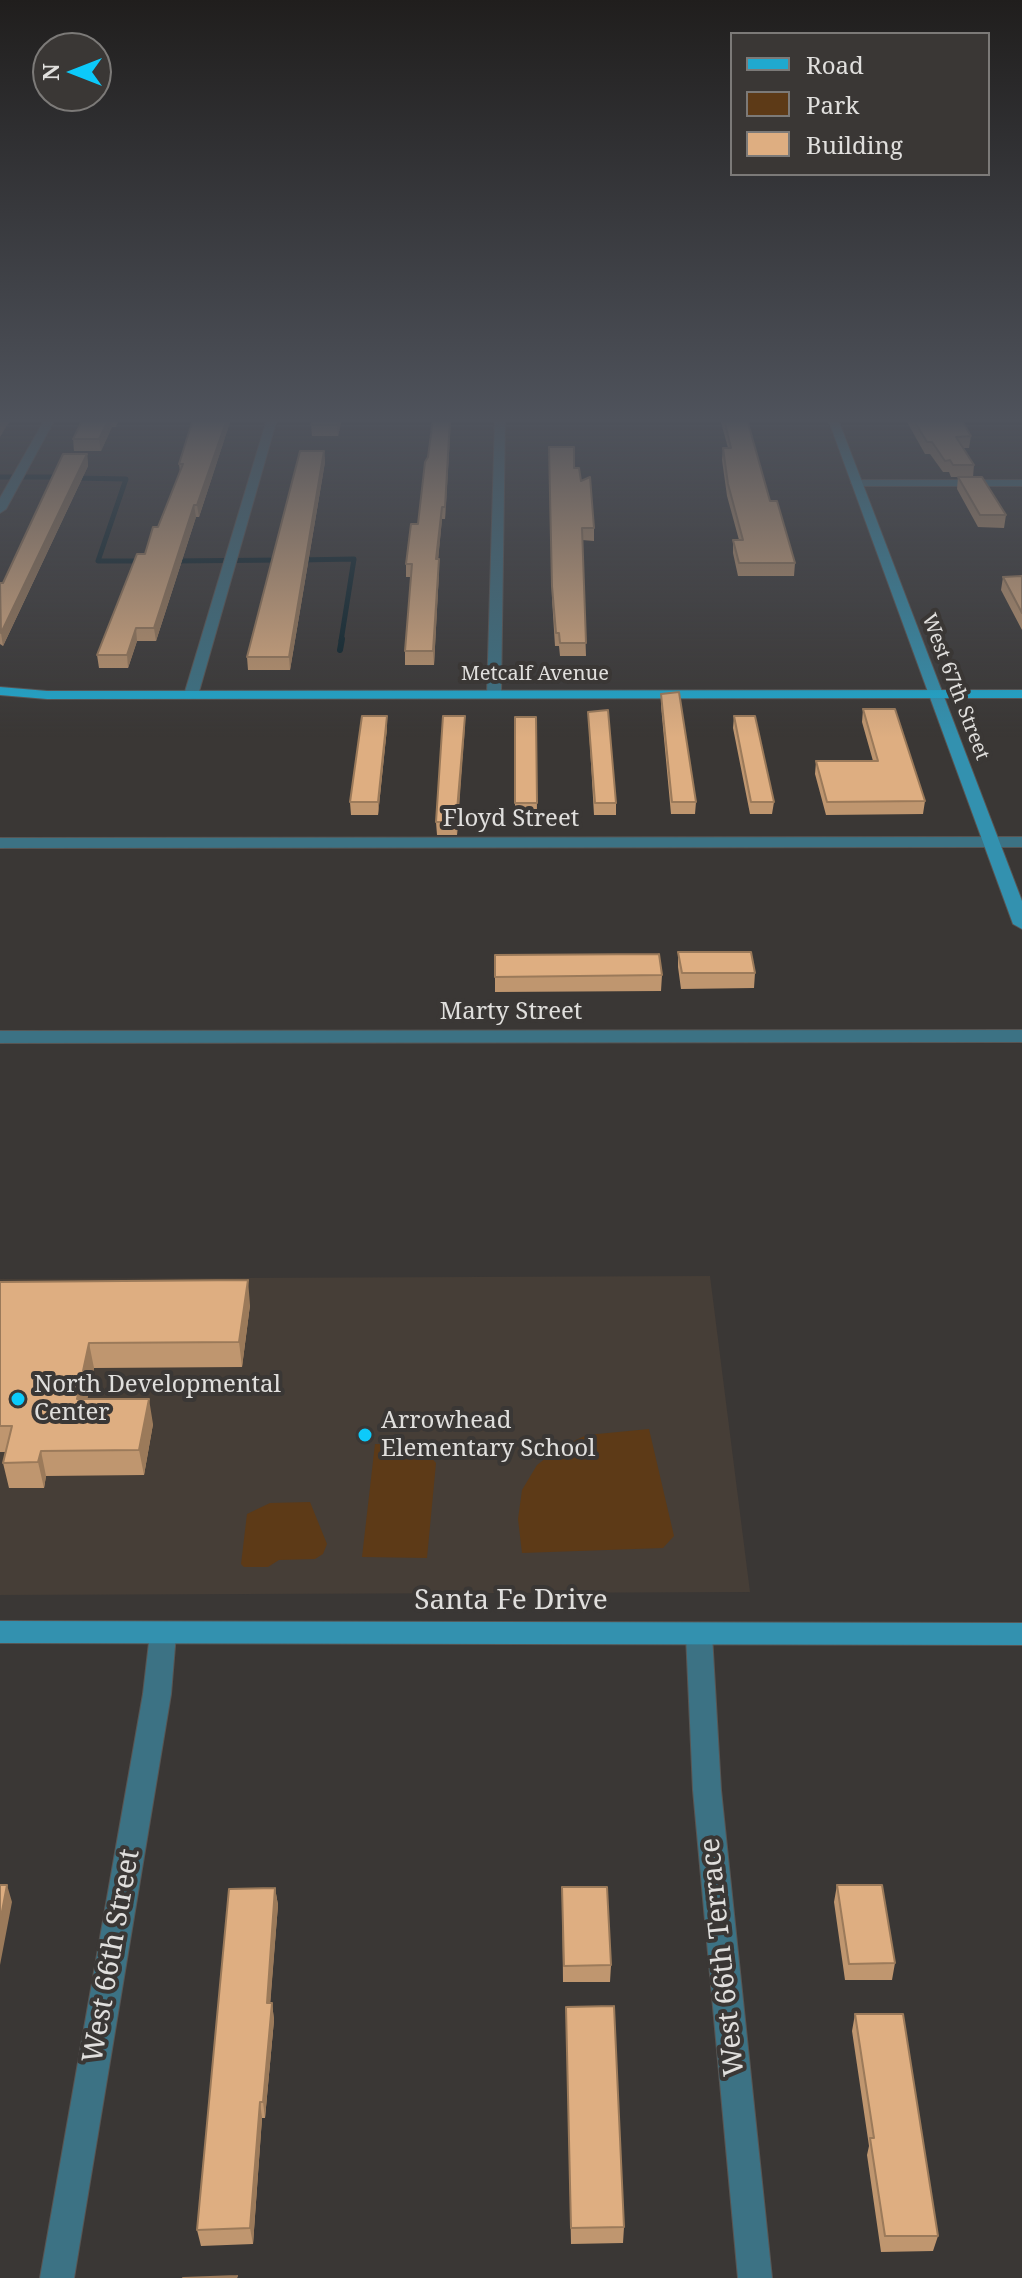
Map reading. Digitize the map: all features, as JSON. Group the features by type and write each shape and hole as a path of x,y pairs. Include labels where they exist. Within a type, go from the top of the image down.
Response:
{"main road":[{"name":"Metcalf Avenue","path":"0,691 47,695"},
{"name":"Metcalf Avenue","path":"0,698 47,695 1022,694"}],"street":[{"path":"191,695 241,525"},
{"path":"494,694 498,525"},
{"name":"West 67th Street","path":"873,525 1022,924"},
{"name":"Floyd Street","path":"0,843 1022,842"},
{"name":"Marty Street","path":"0,1037 1022,1036"},
{"name":"Santa Fe Drive","path":"0,1632 1022,1634"},
{"name":"West 66th Street","path":"57,2278 157,1694 163,1634"},
{"name":"West 66th Terrace","path":"699,1635 707,1790 755,2278"}],"shaded area":[{"name":"Arrowhead Elementary School","path":"710,1276 750,1592 0,1595 0,1279"}],"green space":[{"path":"649,1429 674,1536 663,1548 522,1553 518,1519 522,1490 537,1465 560,1447 587,1435"},
{"path":"375,1444 420,1445 436,1463 427,1558 362,1557"},
{"path":"310,1502 327,1544 323,1554 315,1559 279,1560 268,1567 244,1567 241,1564 247,1514 270,1503"}],"building":[{"path":"30,525 53,525 1,633 0,583 3,583"},
{"path":"187,525 154,628 136,628 127,655 97,655 137,554 145,554 153,527"},
{"path":"281,525 311,525 289,657 247,657"},
{"path":"411,525 440,525 433,651 405,651 412,564 406,564"},
{"path":"551,525 594,525 594,528 582,528 586,643 560,643 559,633 556,633"},
{"path":"739,525 784,525 795,563 739,563 733,540 743,540"},
{"path":"1022,576 1022,613 1003,577"},
{"path":"679,692 696,802 672,802 661,694"},
{"path":"863,709 895,709 925,801 827,802 816,761 878,761"},
{"path":"608,710 616,803 595,803 588,712"},
{"path":"362,716 387,716 378,802 350,802"},
{"path":"443,716 465,716 456,822 436,822"},
{"path":"734,716 755,716 774,802 751,802"},
{"path":"515,717 536,717 537,803 515,803"},
{"path":"678,952 751,952 755,973 682,973"},
{"path":"659,954 662,975 495,977 495,955"},
{"path":"248,1280 239,1342 89,1343 77,1399 149,1399 139,1450 41,1451 38,1462 3,1463 12,1426 0,1426 0,1282"},
{"path":"0,1885 7,1885 0,1922"},
{"path":"837,1885 882,1885 895,1963 849,1964"},
{"path":"562,1887 607,1887 611,1965 564,1966"},
{"path":"275,1888 267,2003 272,2003 250,2228 197,2230 229,1889"},
{"path":"614,2006 624,2227 571,2228 566,2007"},
{"path":"855,2014 903,2014 938,2236 885,2236"},
{"path":"237,2276 236,2278 183,2278"}],"waterway":[{"path":"110,525 98,561 142,561"},
{"path":"299,560 354,559 341,641"},
{"path":"171,561 282,560"},
{"path":"340,650 342,639"}],"place":[{"name":"North Developmental Center","path":"18,1399"},
{"name":"Arrowhead Elementary School","path":"365,1435"}]}
